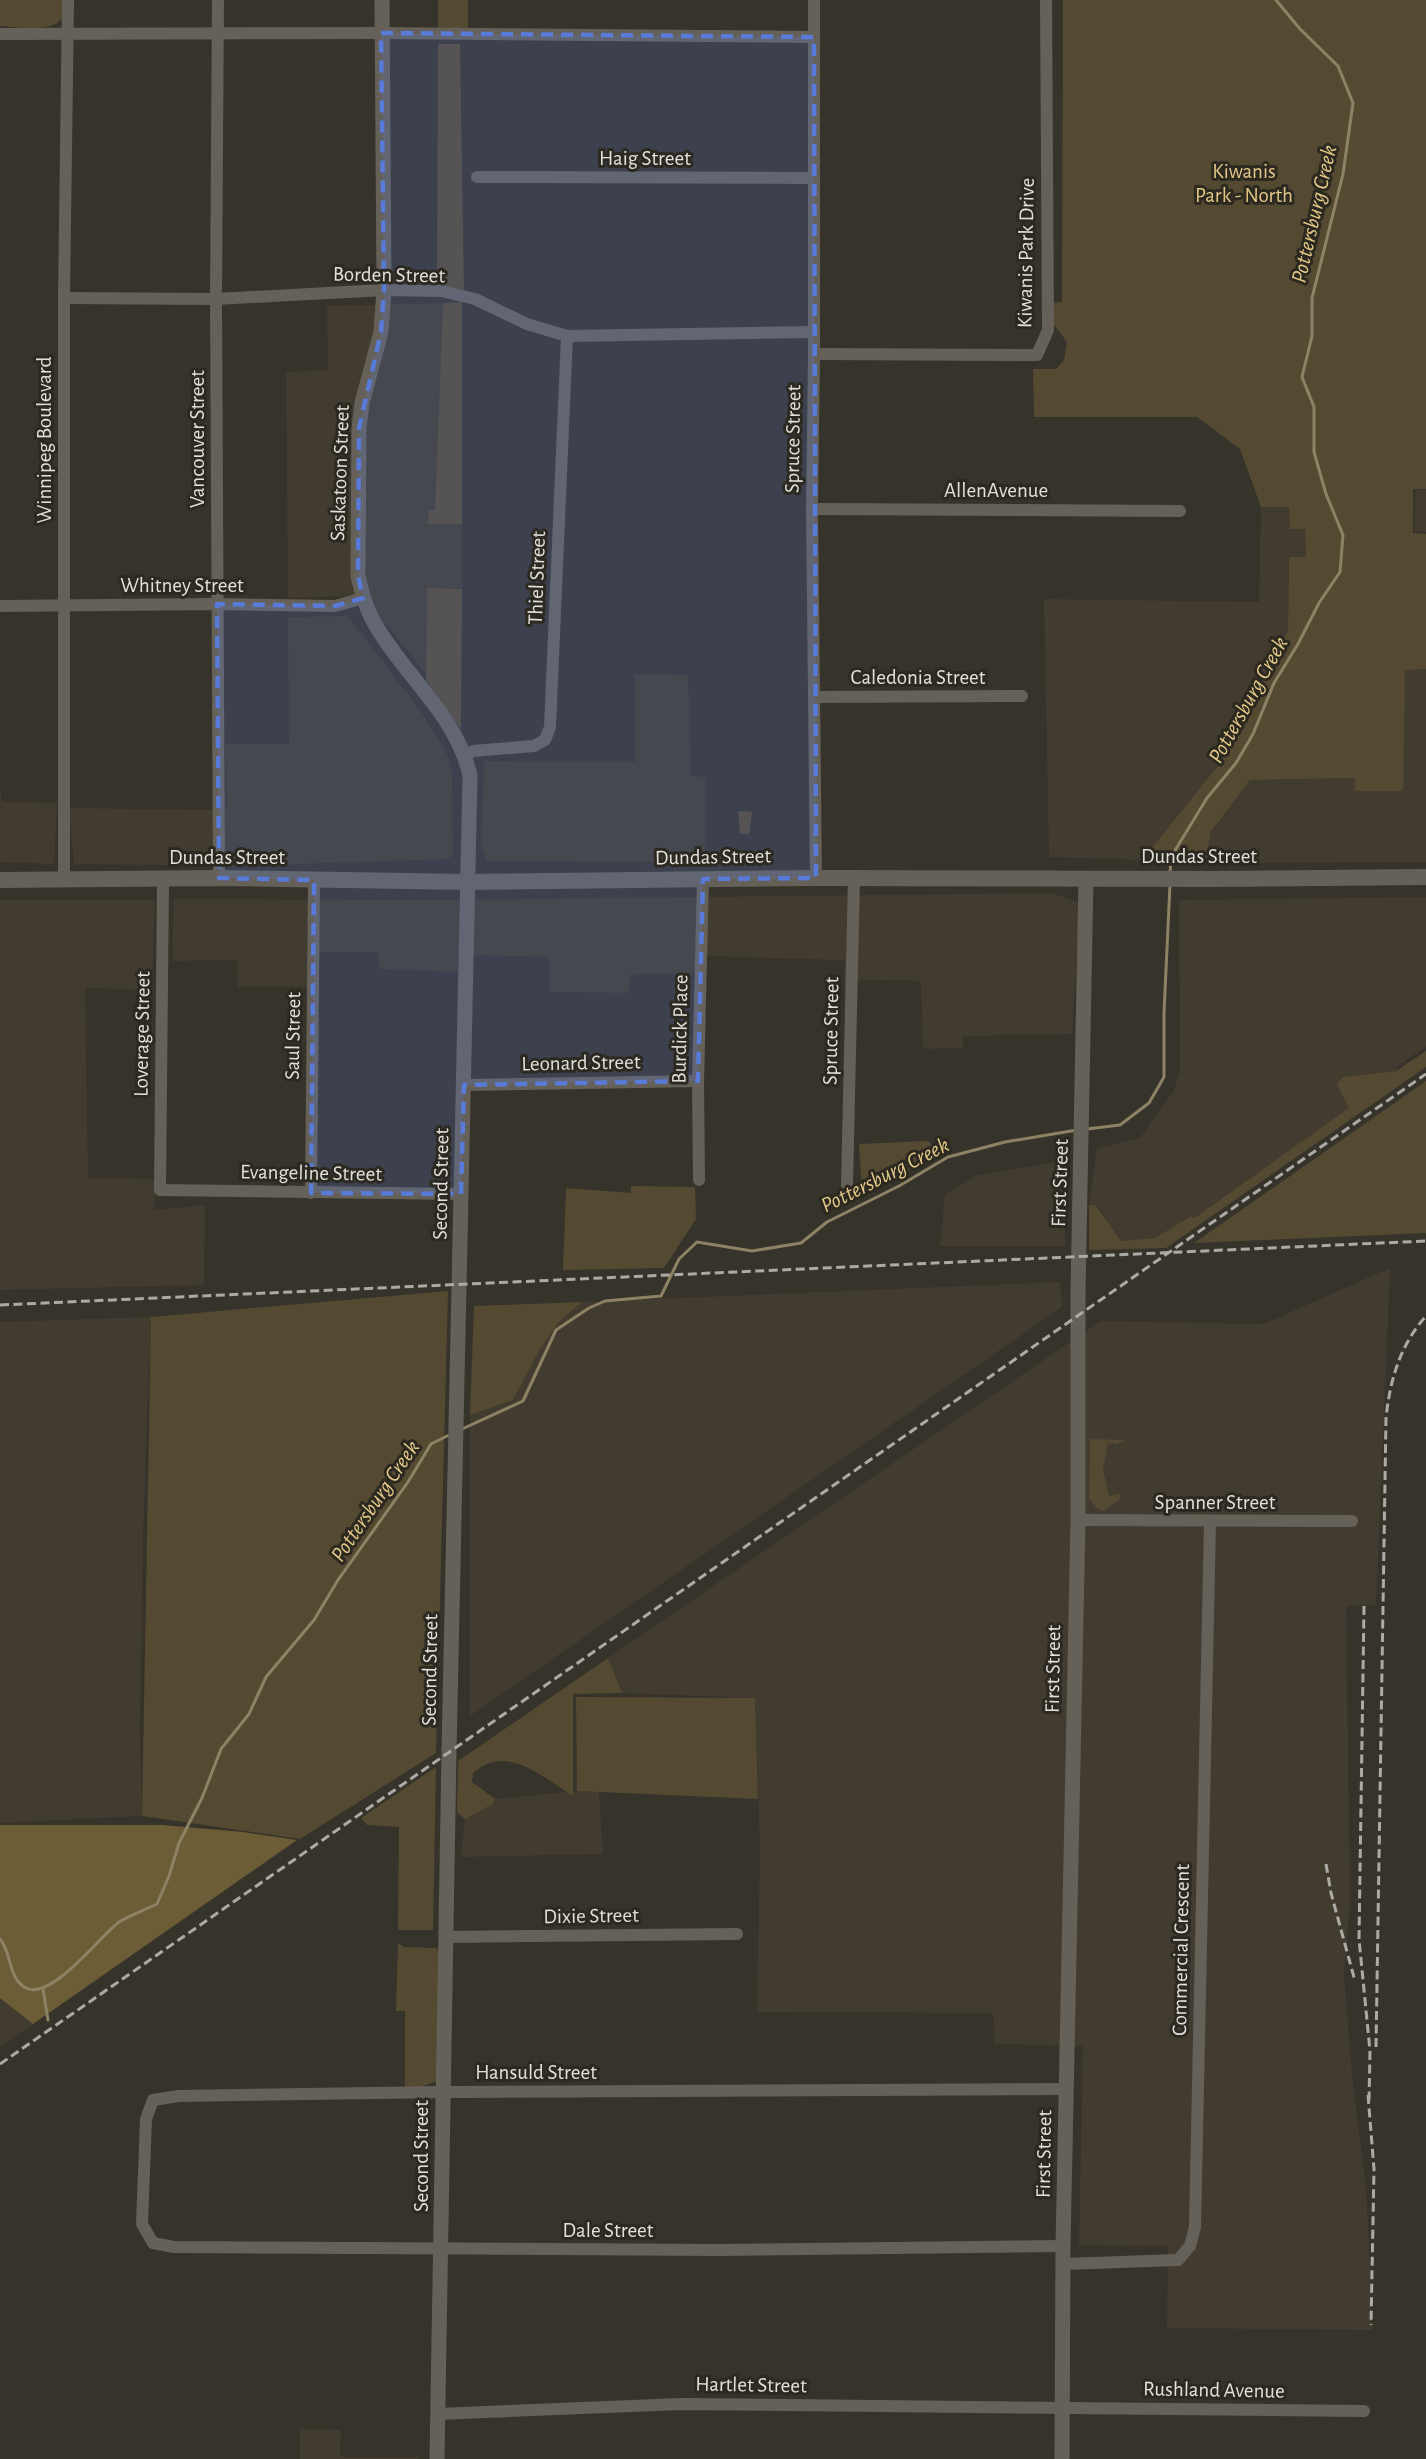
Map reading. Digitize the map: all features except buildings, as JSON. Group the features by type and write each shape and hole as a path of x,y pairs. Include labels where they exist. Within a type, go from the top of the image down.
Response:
{"main road":[{"name":"Dundas Street","path":"0,880 219,878 467,882 816,878 1426,877"}],"street":[{"name":"Winnipeg Boulevard","path":"64,880 64,298 68,0"},
{"name":"Vancouver Street","path":"218,0 216,299 219,878"},
{"name":"Saskatoon Street","path":"382,0 384,290 381,332 362,403 359,428 358,576 363,598 375,625 449,725 466,755 471,776 467,882"},
{"name":"Spruce Street","path":"814,0 812,509 816,878"},
{"name":"Kiwanis Park Drive","path":"814,354 1037,355 1048,330 1046,0"},
{"path":"0,34 381,33 814,37"},
{"name":"Haig Street","path":"477,177 813,178"},
{"name":"Borden Street","path":"64,298 216,299 384,290 441,291 475,299 527,324 567,336 814,332"},
{"name":"Thiel Street","path":"466,755 473,751 534,746 544,740 550,727 567,336"},
{"name":"AllenAvenue","path":"812,509 1180,511"},
{"name":"Whitney Street","path":"0,606 217,604 335,606 363,598"},
{"name":"Caledonia Street","path":"814,697 1022,696"},
{"name":"Spruce Street","path":"847,1185 854,878"},
{"name":"Loverage Street","path":"160,1190 163,879"},
{"name":"Burdick Place","path":"699,1180 698,1081 703,879"},
{"name":"First Street","path":"1062,2459 1063,2246 1078,1520 1078,1291 1086,879"},
{"name":"Saul Street","path":"311,1193 314,880"},
{"name":"Second Street","path":"438,2459 442,2092 467,882"},
{"name":"Leonard Street","path":"464,1085 698,1081"},
{"name":"Evangeline Street","path":"160,1190 461,1194"},
{"name":"Spanner Street","path":"1078,1520 1352,1521"},
{"name":"Commercial Crescent","path":"1063,2264 1178,2260 1190,2246 1195,2227 1210,1522"},
{"name":"Dixie Street","path":"447,1937 737,1934"},
{"name":"Hansuld Street","path":"153,2243 142,2224 146,2119 153,2100 179,2096 442,2092 1067,2089"},
{"name":"Dale Street","path":"153,2243 174,2247 719,2250 1063,2246"},
{"name":"Hartlet Street","path":"438,2414 681,2404 1064,2408"},
{"name":"Rushland Avenue","path":"1064,2408 1364,2411"}],"highlighted area":[{"path":"381,33 814,37 816,878 703,879 698,1081 464,1085 461,1194 311,1193 314,880 219,878 217,604 335,606 363,598 358,576 359,428 381,332 384,290"}],"shaded area":[{"path":"443,303 435,510 428,524 462,524 462,589 427,588 426,674 388,626 347,596 288,598 286,372 328,370 327,306"},
{"path":"1415,490 1426,490 1426,532 1414,531"},
{"path":"1261,507 1289,507 1305,529 1306,557 1289,557 1288,631 1221,762 1142,860 1049,857 1044,599 1259,602"},
{"path":"348,616 422,713 448,756 452,773 453,855 448,859 238,866 74,864 69,808 211,810 227,807 225,744 289,744 288,617"},
{"path":"1405,669 1426,669 1426,862 1205,863 1211,833 1250,780 1356,778 1355,791"},
{"path":"635,674 688,675 691,776 705,777 705,862 487,861 481,847 484,761 635,762"},
{"path":"0,788 2,802 57,803 54,864 0,862"},
{"path":"1052,893 1080,903 1072,1034 963,1036 963,1048 923,1049 921,981 844,979 845,961 840,960 708,956 691,973 630,974 629,993 550,992 550,957 471,955 458,972 379,969 378,952 318,952 317,985 306,987 238,987 237,960 172,961 174,899 444,900"},
{"path":"1426,897 1426,1047 1396,1067 1396,1071 1342,1077 1337,1085 1350,1108 1193,1218 1191,1216 1155,1238 1121,1241 1097,1205 1089,1205 1097,1149 1140,1138 1173,1092 1180,1072 1179,900"},
{"path":"0,900 155,900 152,990 85,988 88,1178 156,1179 154,1210 205,1205 204,1285 0,1290"},
{"path":"1065,1161 1065,1246 940,1246 945,1195 978,1175"},
{"path":"1390,1268 1376,1605 1346,1606 1350,1900 1344,1976 1353,2085 1366,2187 1373,2330 1167,2328 1168,2246 1079,2245 1083,2046 995,2044 993,2013 757,2012 760,1851 755,1698 622,1693 608,1658 1101,1321 1264,1324"},
{"path":"1060,1282 1062,1307 470,1716 470,1415 513,1400 540,1349 559,1322 582,1302"},
{"path":"151,1317 143,1535 140,1734 142,1816 0,1823 0,1322"},
{"path":"577,1791 599,1792 603,1854 461,1857 465,1819 493,1804 495,1799"},
{"path":"0,1825 162,1825 243,1832 297,1840 33,2024 0,1998"},
{"path":"0,1998 33,2024 0,2047"},
{"path":"300,2429 341,2430 340,2457 419,2457 419,2459 300,2459"}],"green space":[{"path":"0,0 63,0 63,15 60,21 45,27 0,26"},
{"path":"438,0 468,0 468,31 438,31"},
{"name":"Kiwanis Park - North","path":"1063,0 1426,0 1426,489 1413,489 1413,533 1426,534 1426,669 1405,670 1403,791 1355,791 1355,778 1250,780 1211,832 1205,863 1153,863 1151,849 1221,762 1256,688 1288,631 1289,557 1306,557 1305,529 1290,529 1289,507 1261,507 1240,449 1197,417 1034,417 1033,369 1056,369 1064,360 1067,342 1052,322 1051,303 1062,302"},
{"path":"438,44 460,44 464,290 437,286"},
{"path":"462,302 462,524 428,524 429,510 435,510 443,303"},
{"path":"427,588 462,589 461,729 426,680"},
{"path":"738,811 752,812 749,834 740,834"},
{"path":"1426,1051 1426,1067 1166,1248 1089,1250 1089,1205 1096,1205 1121,1241 1155,1238 1191,1216 1194,1218 1349,1108 1337,1085 1342,1077 1396,1071"},
{"path":"1426,1081 1426,1233 1194,1243"},
{"path":"928,1141 941,1156 862,1191 859,1144"},
{"path":"631,1186 695,1187 696,1219 664,1268 563,1270 566,1188 631,1193"},
{"path":"448,1291 436,1753 300,1839 142,1816 151,1317"},
{"path":"582,1302 559,1322 540,1349 513,1400 470,1415 474,1306"},
{"path":"1090,1439 1124,1440 1118,1444 1108,1443 1103,1469 1109,1496 1120,1494 1120,1499 1103,1511 1089,1499"},
{"path":"608,1658 622,1693 573,1694 573,1796 537,1772 511,1762 499,1761 486,1765 473,1773 472,1782 495,1799 493,1804 465,1819 457,1812 458,1761"},
{"path":"576,1697 755,1698 758,1799 577,1791"},
{"path":"436,1767 433,1930 398,1930 399,1827 367,1825 361,1818"},
{"path":"398,1943 404,1947 436,1948 439,1952 438,2080 420,2088 405,2088 405,2011 396,2011"}],"waterway":[{"name":"Pottersburg Creek","path":"1170,874 1171,857 1207,798 1236,763 1253,734 1274,683 1319,603 1340,572 1343,535 1326,494 1314,452 1314,407 1302,377 1312,336 1312,298 1343,174 1353,103 1338,66 1300,29 1276,0"},
{"name":"Pottersburg Creek","path":"1087,1129 1120,1125 1149,1103 1164,1077 1164,1013 1170,884"},
{"name":"Pottersburg Creek","path":"460,1430 523,1401 556,1330 589,1308 605,1301 661,1296 679,1259 697,1242 752,1251 801,1243 827,1222 899,1186 948,1157 1005,1142 1077,1130"},
{"name":"Pottersburg Creek","path":"0,1939 7,1951 15,1977 24,1987 34,1990 47,1986 60,1978 119,1922 157,1904 179,1843 202,1798 221,1749 249,1714 266,1677 314,1620 338,1580 408,1482 431,1444 451,1434"},
{"path":"43,1989 48,2020"}],"railway":[{"path":"0,2064 1426,1074"},
{"path":"0,1305 1426,1241"},
{"path":"1376,2047 1386,1418 1390,1390 1403,1351 1426,1316"},
{"path":"1364,1606 1359,1939 1370,2051 1369,2101"},
{"path":"1326,1864 1331,1893 1355,1981"},
{"path":"1368,2095 1374,2169 1371,2325"}]}
